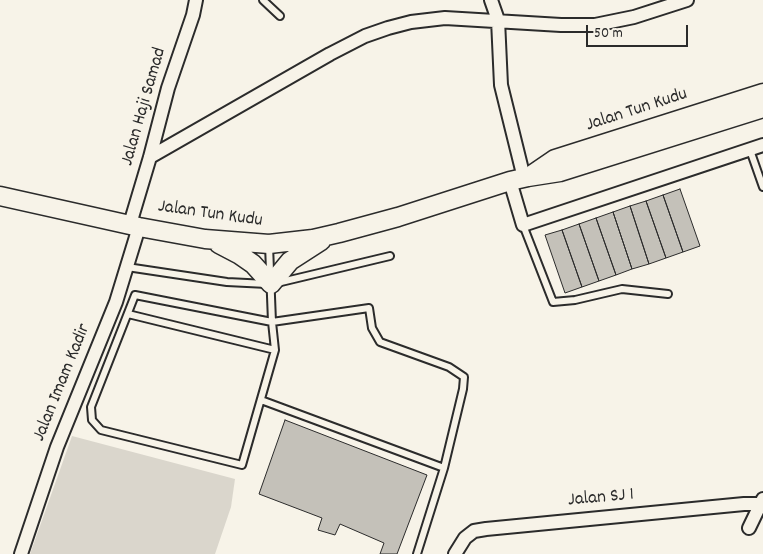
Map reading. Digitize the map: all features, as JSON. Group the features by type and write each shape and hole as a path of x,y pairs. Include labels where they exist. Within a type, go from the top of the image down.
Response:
{"main road":[{"name":"Jalan Tun Kudu","path":"521,179 555,159 763,93"},
{"name":"Jalan Tun Kudu","path":"0,196 205,240 269,244 339,233 398,217 521,179 560,172 763,108"},
{"path":"205,240 224,246 240,255 257,268 271,284 290,261 304,250 339,233"}],"street":[{"name":"Jalan Haji Samad","path":"134,226 168,88 198,0"},
{"path":"491,0 498,20 501,85 521,179 522,225 763,146"},
{"path":"150,157 322,59 372,33 411,22 445,18 561,25 595,25 634,17 687,0"},
{"name":"Jalan Imam Kadir","path":"21,554 57,447 116,302 127,267 134,226"},
{"path":"749,528 762,502"},
{"name":"Jalan SJ 1","path":"455,554 465,538 474,531 762,502"}],"lane":[{"path":"263,0 280,16"},
{"path":"750,150 763,187"},
{"path":"522,225 553,302 575,300 622,289 668,294"},
{"path":"269,244 272,322 275,350 242,465 101,430 92,420 91,407 135,295 272,322 369,308 372,328 380,342 449,367 464,377 463,389 444,468 417,554"},
{"path":"127,267 227,282 271,284 390,256"},
{"path":"128,314 275,350"},
{"path":"261,400 444,468"}],"shaded area":[{"path":"72,436 235,479 231,507 215,554 30,554"}],"building":[{"path":"680,189 700,246 683,252 663,195"},
{"path":"663,195 683,252 666,258 646,201"},
{"path":"646,201 666,258 649,264 630,206"},
{"path":"630,206 649,264 632,269 613,212"},
{"path":"613,212 632,269 616,275 596,218"},
{"path":"596,218 616,275 599,281 579,224"},
{"path":"579,224 599,281 582,287 562,230"},
{"path":"562,230 582,287 565,293 545,235"},
{"path":"285,420 427,475 397,554 380,554 384,543 340,524 335,535 318,530 322,518 259,494"}]}
